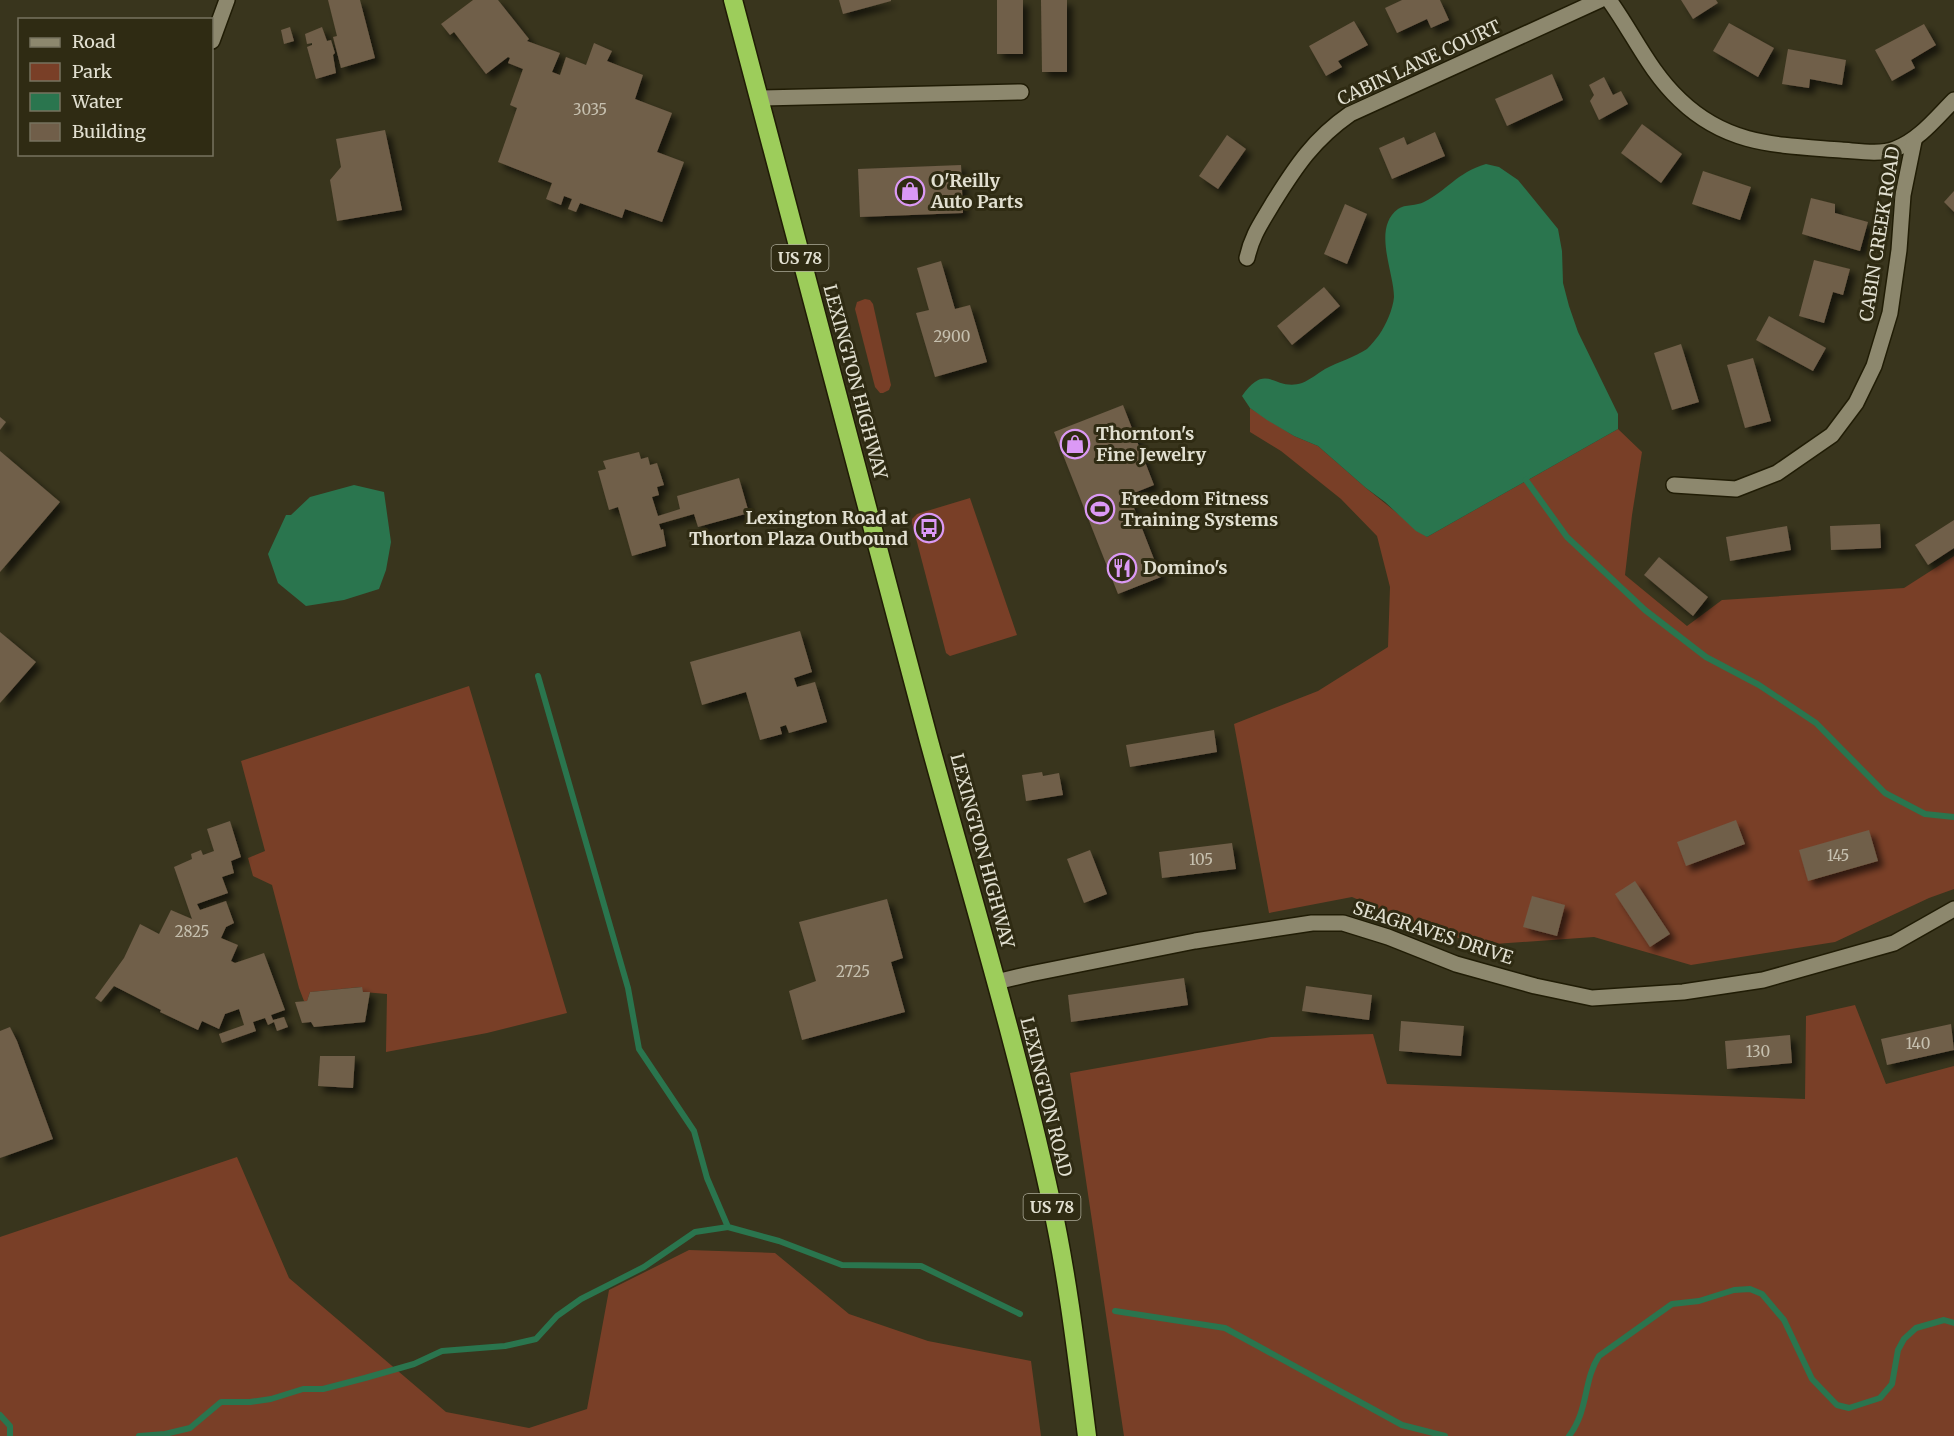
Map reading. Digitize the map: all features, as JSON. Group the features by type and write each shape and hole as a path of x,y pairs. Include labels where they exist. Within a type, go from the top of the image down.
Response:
{"highway":[{"name":"LEXINGTON HIGHWAY","path":"733,0 842,415 996,982"},
{"name":"LEXINGTON ROAD","path":"996,982 1051,1204 1073,1324 1087,1436"}],"street":[{"path":"213,38 227,0"},
{"name":"CABIN LANE COURT","path":"1247,258 1251,239 1294,169 1310,148 1332,127 1350,114 1600,0"},
{"path":"1609,0 1627,25 1649,64 1666,86 1704,121 1724,131 1765,143 1794,148 1865,152 1892,151 1914,141 1954,100"},
{"path":"759,98 1021,92"},
{"name":"CABIN CREEK ROAD","path":"1674,485 1736,489 1777,473 1832,435 1856,403 1874,366 1890,314 1899,250 1903,195 1914,141"},
{"name":"SEAGRAVES DRIVE","path":"996,982 1195,941 1312,923 1343,923 1388,937 1456,964 1535,986 1592,998 1683,992 1763,980 1894,943 1954,909"}],"green space":[{"path":"870,300 873,304 891,385 889,390 883,393 875,387 855,309 857,302"},
{"path":"1250,408 1294,436 1318,446 1427,537 1618,429 1642,452 1625,575 1687,626 1722,600 1904,588 1954,556 1954,889 1929,898 1835,942 1691,965 1594,937 1480,945 1405,920 1352,897 1269,913 1234,724 1318,691 1388,647 1390,587 1377,536 1341,499 1281,451 1250,432"},
{"path":"970,498 1017,635 950,656 946,653 912,519 917,514"},
{"path":"469,686 567,1013 487,1033 386,1052 387,994 363,992 361,987 310,992 307,1001 304,1001 272,885 253,876 248,858 265,851 241,761"},
{"path":"1855,1005 1886,1084 1954,1066 1954,1436 1124,1436 1070,1073 1271,1037 1373,1034 1387,1084 1805,1099 1806,1016"},
{"path":"237,1157 289,1278 446,1412 529,1428 587,1409 609,1290 689,1250 775,1253 849,1314 928,1341 1031,1361 1041,1436 0,1436 0,1237"}],"water":[{"path":"1486,164 1499,167 1518,180 1558,229 1562,251 1563,283 1569,306 1578,332 1618,414 1618,429 1427,537 1416,531 1318,446 1294,436 1267,420 1250,408 1242,396 1258,380 1265,378 1292,385 1302,383 1367,349 1384,327 1391,312 1394,297 1385,239 1390,217 1404,206 1424,202 1467,172"},
{"path":"354,485 384,492 391,542 386,570 379,589 344,600 306,606 278,583 268,554 286,515 291,515 310,497"}],"building":[{"path":"328,0 360,0 375,58 341,68 333,37 337,36"},
{"path":"473,0 498,0 529,39 527,41 560,53 552,72 560,75 566,57 586,65 594,43 612,51 607,61 643,75 635,99 672,113 657,152 684,162 662,222 625,209 622,218 580,203 576,212 568,209 572,199 564,196 561,205 546,199 552,183 498,162 517,108 510,105 523,69 508,63 510,58 508,57 486,74 454,32 450,35 441,24"},
{"path":"839,0 891,0 891,1 843,14"},
{"path":"997,0 1023,0 1023,54 997,54"},
{"path":"1041,0 1067,0 1067,72 1042,72"},
{"path":"1402,0 1440,0 1449,20 1431,28 1427,19 1397,33 1385,8"},
{"path":"1681,0 1716,0 1718,3 1693,19"},
{"path":"1354,21 1368,45 1338,61 1342,67 1326,76 1309,46"},
{"path":"1729,23 1774,48 1758,77 1713,51"},
{"path":"1924,24 1936,45 1911,60 1915,68 1892,81 1875,50"},
{"path":"290,27 294,41 284,44 281,30"},
{"path":"322,27 327,41 331,40 335,53 333,55 336,73 316,79 307,47 312,43 307,44 305,34"},
{"path":"1788,49 1846,60 1842,85 1810,79 1809,88 1782,84"},
{"path":"1552,74 1563,100 1507,126 1495,99"},
{"path":"1604,77 1613,95 1621,91 1628,104 1599,120 1590,101 1594,95 1589,85"},
{"path":"1642,124 1682,154 1661,183 1621,153"},
{"path":"385,130 402,210 337,221 330,180 341,167 336,139"},
{"path":"1435,132 1445,156 1392,179 1379,148 1404,137 1407,145"},
{"path":"1227,135 1246,149 1218,189 1199,176"},
{"name":"O'Reilly Auto Parts","path":"961,165 963,213 860,217 858,169"},
{"path":"1703,171 1751,187 1740,220 1692,204"},
{"path":"1954,191 1954,212 1944,202"},
{"path":"1811,198 1835,204 1835,213 1868,222 1860,251 1802,234"},
{"path":"1345,204 1367,214 1347,264 1324,254"},
{"path":"1814,260 1850,269 1843,295 1833,292 1824,323 1799,316"},
{"path":"941,261 955,309 970,305 987,362 935,377 916,313 929,310 917,268"},
{"path":"1324,287 1340,306 1292,345 1277,326"},
{"path":"1769,316 1826,348 1813,371 1756,340"},
{"path":"1681,344 1699,402 1672,410 1654,353"},
{"path":"1753,358 1771,421 1745,428 1727,365"},
{"path":"1123,405 1154,485 1129,495 1161,577 1118,594 1054,432"},
{"path":"0,417 6,422 0,430"},
{"path":"0,451 60,502 0,572"},
{"path":"639,452 641,459 648,457 650,465 657,463 664,485 657,487 659,495 652,497 658,516 680,509 677,496 739,478 749,513 698,527 694,514 659,524 661,530 663,529 666,546 632,556 618,507 609,510 598,471 606,469 603,461"},
{"path":"1954,520 1954,548 1928,565 1915,545"},
{"path":"1880,524 1881,548 1831,550 1830,526"},
{"path":"1787,526 1791,550 1730,561 1726,537"},
{"path":"1659,557 1708,597 1693,616 1644,575"},
{"path":"800,631 812,672 794,678 797,687 815,682 827,722 789,733 786,725 780,727 782,734 760,740 746,692 702,705 690,662"},
{"path":"0,632 36,662 0,703"},
{"path":"1214,730 1217,752 1130,767 1126,745"},
{"path":"1042,772 1043,776 1059,773 1063,795 1026,801 1022,775"},
{"path":"1736,820 1745,844 1686,866 1677,842"},
{"path":"230,821 241,857 231,861 234,873 222,877 228,893 197,904 200,910 226,901 234,923 226,927 221,938 238,945 231,961 235,963 264,953 285,1010 271,1015 273,1020 284,1017 288,1027 277,1031 274,1022 268,1025 265,1018 253,1022 256,1031 222,1043 219,1034 244,1025 239,1009 225,1014 219,1029 202,1021 198,1030 114,986 101,1002 95,998 124,958 140,924 159,934 171,910 192,919 174,867 192,859 191,854 201,850 203,855 214,851 207,829"},
{"path":"1869,830 1878,861 1808,881 1799,850"},
{"path":"1232,843 1236,869 1162,878 1159,852"},
{"path":"1090,850 1107,894 1084,903 1067,859"},
{"path":"1635,881 1670,934 1650,947 1615,894"},
{"path":"1532,896 1565,905 1557,936 1523,927"},
{"path":"887,899 903,958 891,962 905,1012 802,1040 789,991 816,981 799,922"},
{"path":"1184,978 1188,1005 1071,1022 1068,995"},
{"path":"1306,986 1372,995 1369,1020 1302,1011"},
{"path":"362,987 363,992 370,992 365,1022 314,1027 311,1022 302,1023 295,1002 307,1001 310,992"},
{"path":"1401,1021 1464,1026 1461,1056 1399,1051"},
{"path":"1951,1024 1954,1050 1887,1065 1881,1039"},
{"path":"10,1027 53,1139 0,1158 0,1031"},
{"path":"1790,1035 1792,1063 1727,1069 1725,1041"},
{"path":"320,1056 355,1056 353,1088 318,1086"}],"waterway":[{"path":"1526,480 1567,537 1645,610 1706,657 1759,685 1816,723 1885,793 1925,814 1954,817"},
{"path":"538,676 628,988 639,1049 694,1131 707,1178 728,1227 779,1241 842,1265 921,1266 1020,1314"},
{"path":"139,1436 165,1434 190,1428 221,1402 250,1402 271,1399 303,1389 323,1389 414,1364 442,1351 505,1346 536,1339 557,1316 581,1299 644,1267 695,1232 728,1227"},
{"path":"1569,1436 1580,1416 1590,1375 1599,1356 1672,1304 1699,1301 1734,1290 1750,1289 1762,1294 1784,1320 1812,1379 1837,1405 1849,1408 1880,1398 1892,1384 1898,1350 1904,1339 1916,1328 1944,1320 1954,1323"},
{"path":"1115,1311 1225,1328 1402,1425 1445,1436"},
{"path":"0,1415 10,1426 10,1436"}],"place":[{"name":"O'Reilly Auto Parts","path":"910,191"},
{"name":"Thornton's Fine Jewelry","path":"1075,444"},
{"name":"Freedom Fitness Training Systems","path":"1100,509"},
{"name":"Lexington Road at Thorton Plaza Outbound","path":"929,528"},
{"name":"Domino's","path":"1122,568"}]}
